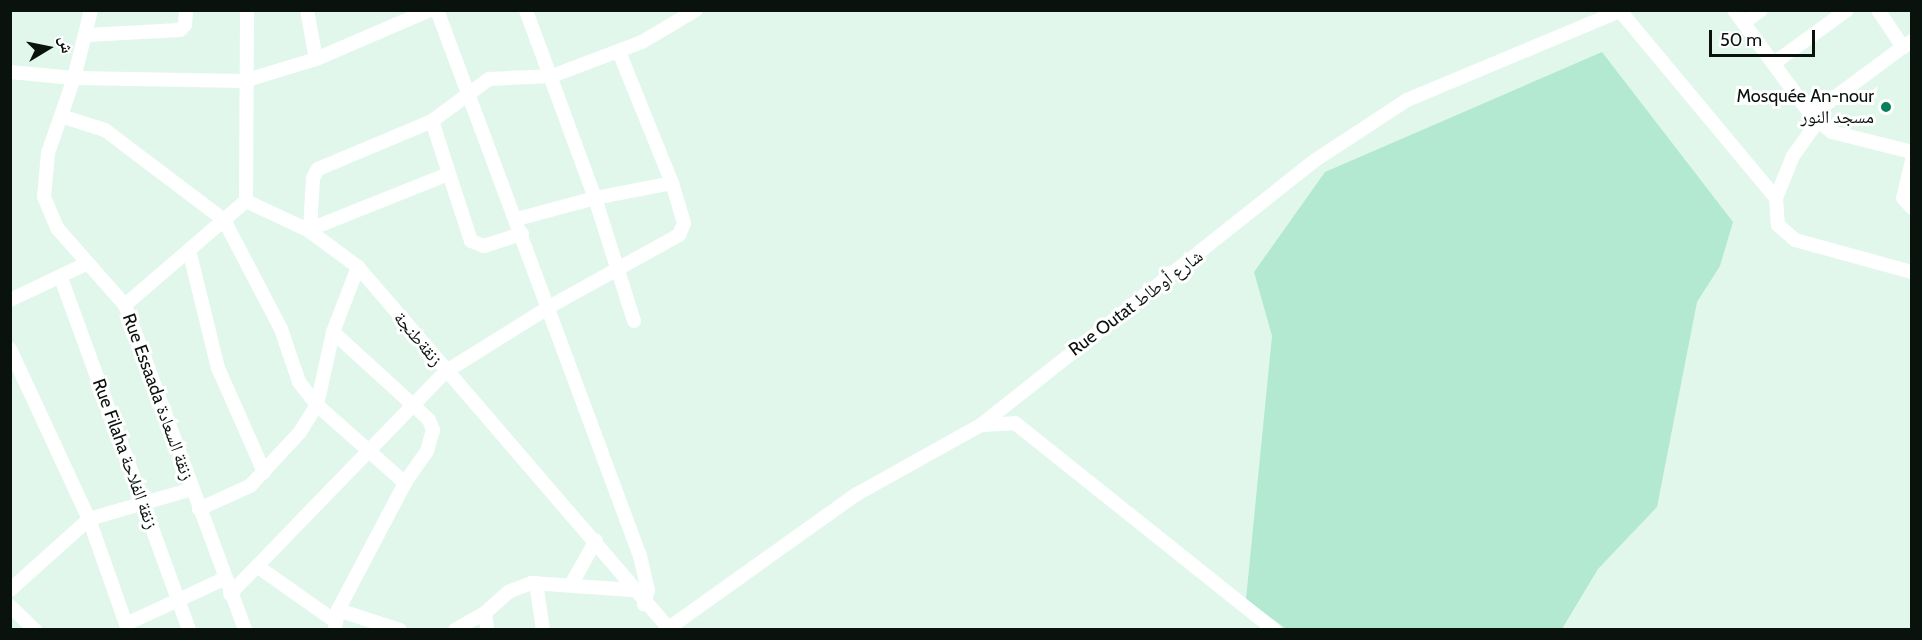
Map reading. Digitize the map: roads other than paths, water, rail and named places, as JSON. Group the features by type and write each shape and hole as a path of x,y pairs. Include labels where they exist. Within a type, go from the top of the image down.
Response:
{"street":[{"name":"Rue Essaada زنقة السعادة","path":"91,10 87,35 48,153 44,197 57,228 125,305 224,579 245,630"},
{"path":"87,35 180,30 185,25 186,10"},
{"path":"125,305 246,201 244,81 246,10"},
{"path":"307,10 316,59"},
{"path":"10,72 74,78 244,81 316,59 430,10"},
{"path":"437,10 465,94 517,219 640,555 648,590 644,604"},
{"path":"526,10 552,76 620,269 634,321"},
{"path":"448,174 309,229 315,171 432,121 465,94 489,79 552,76 619,52 668,30 696,10"},
{"path":"1734,10 1815,118 1832,132 1911,152"},
{"path":"1745,22 1761,10"},
{"path":"1774,63 1847,10"},
{"path":"1878,10 1907,44 1815,118 1792,156 1776,198 1778,225 1795,240 1911,272"},
{"path":"1621,11 1776,198"},
{"name":"Rue Outat شارع أوطاط","path":"667,629 857,494 981,425 1314,161 1407,100 1597,16 1621,11"},
{"path":"230,594 445,372 549,307 674,239 683,229 672,183 619,52"},
{"path":"62,116 105,130 224,220 281,329 291,366 317,405 405,483"},
{"path":"432,121 448,174 475,246 522,234"},
{"path":"1911,160 1903,198 1911,208"},
{"path":"517,219 595,198 672,183"},
{"name":"زنقةطنجة","path":"246,201 309,229 358,267 445,372 596,540 644,604 667,629"},
{"path":"189,250 218,368 264,472"},
{"path":"10,300 61,278 88,263"},
{"path":"199,509 231,497 264,472 295,438 317,405 333,332 358,267"},
{"name":"Rue Filaha زنقة الفلاحة","path":"61,278 189,630"},
{"path":"333,332 429,420 432,441 405,483 336,620"},
{"path":"11,350 89,519 127,627 177,598 224,579"},
{"path":"981,425 1015,423 1274,630"},
{"path":"10,590 89,519 192,489"},
{"path":"571,585 596,540"},
{"path":"257,566 336,620 400,630"},
{"path":"536,583 543,630"},
{"path":"455,630 485,613 508,592 536,583 633,590"},
{"path":"10,606 35,630"},
{"path":"485,613 488,630"}],"place":[{"name":"Mosquée An-nour مسجد النور","path":"1886,107"}]}
